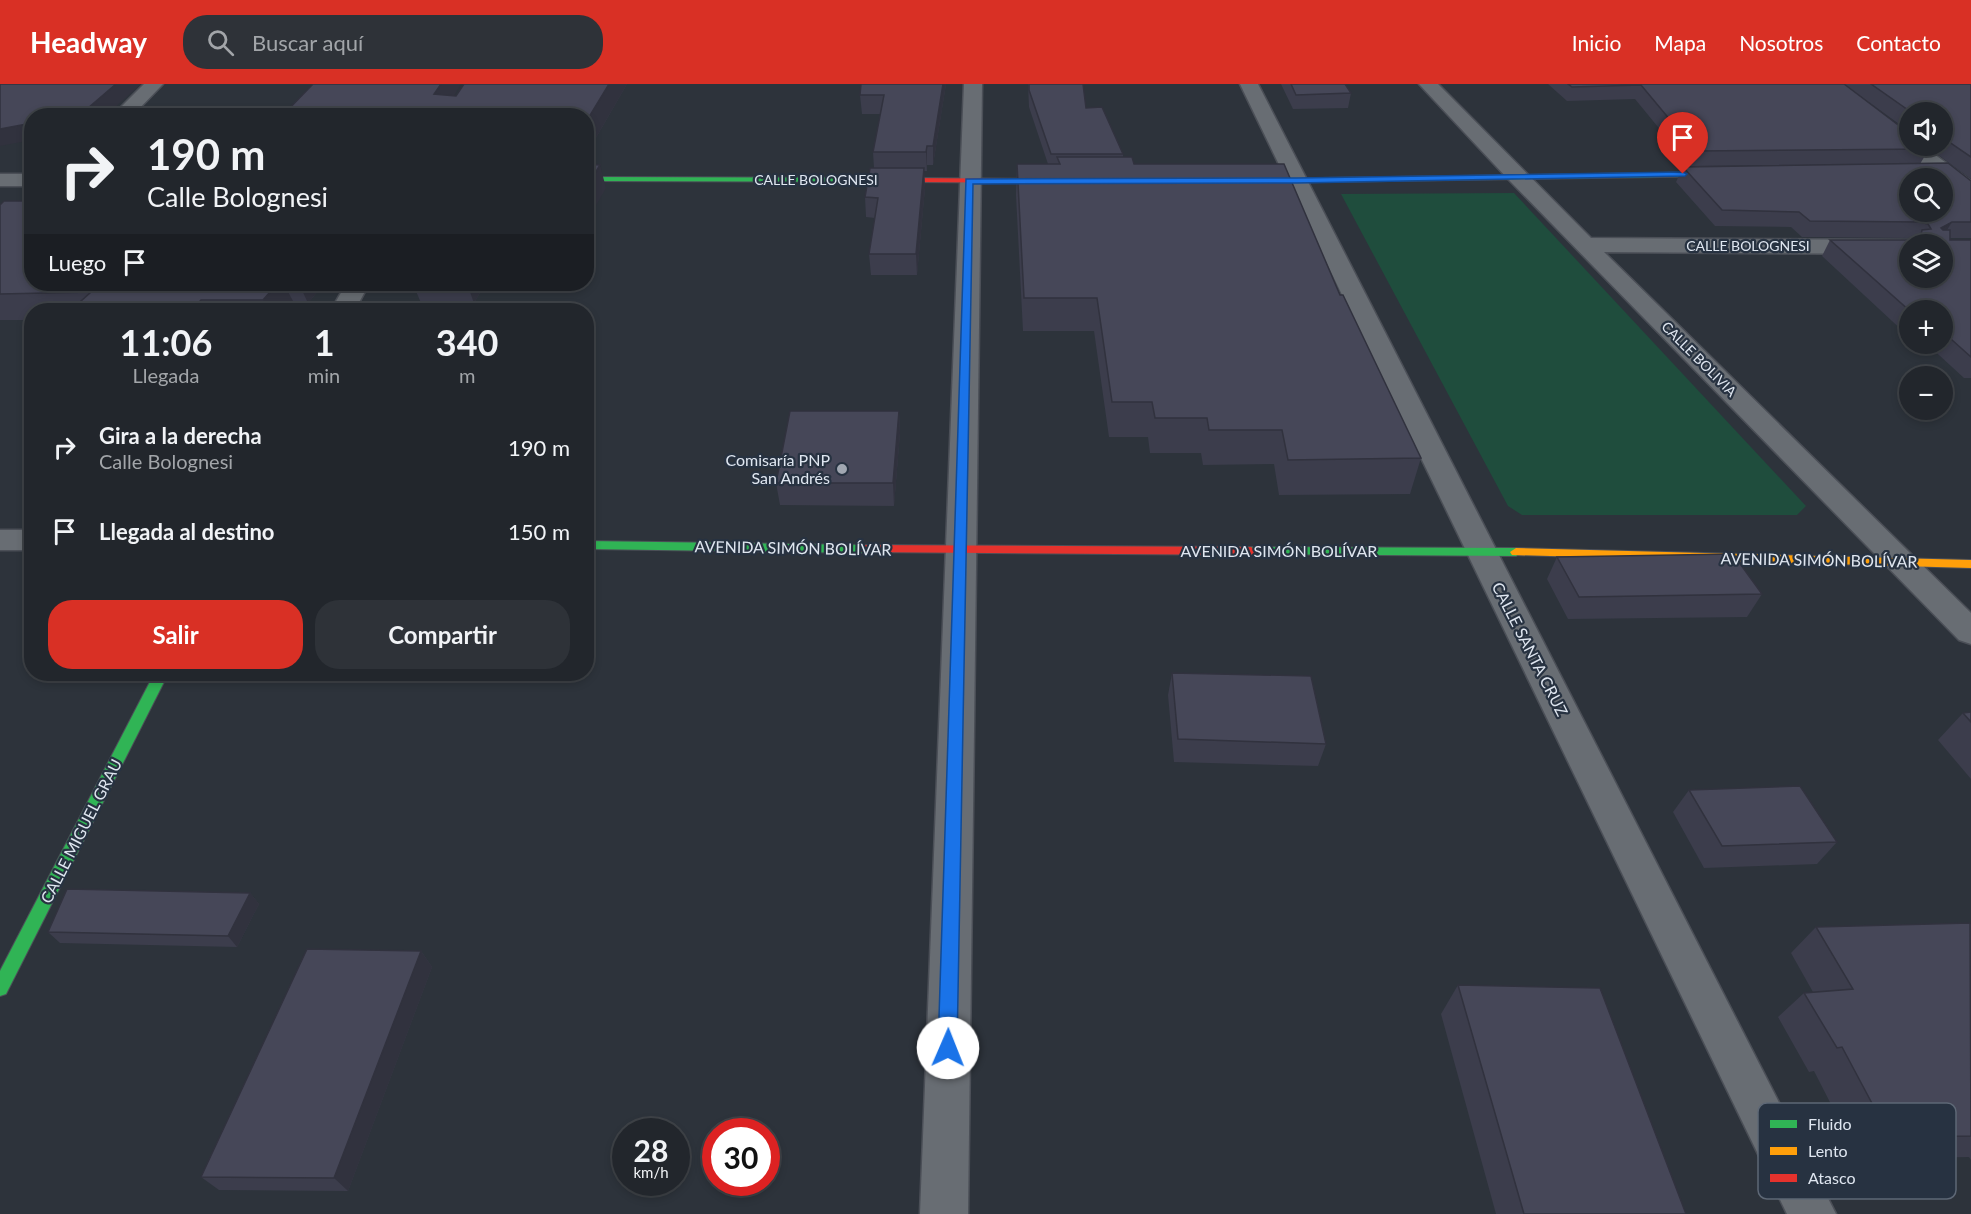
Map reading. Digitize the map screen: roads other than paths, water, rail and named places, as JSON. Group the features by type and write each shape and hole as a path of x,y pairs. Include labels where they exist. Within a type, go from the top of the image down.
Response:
{"street":[{"path":"129,108 154,84"},
{"path":"944,1214 973,84"},
{"name":"CALLE SANTA CRUZ","path":"1249,84 1758,1106"},
{"name":"CALLE BOLIVIA","path":"1428,84 1515,175 1971,632"},
{"path":"1924,156 1941,168"},
{"path":"1226,181 1515,175 1742,174"},
{"path":"1953,177 1971,191"},
{"name":"CALLE BOLOGNESI","path":"594,179 1074,181"},
{"path":"0,180 24,180"},
{"name":"CALLE BOLOGNESI","path":"1586,245 1899,247"},
{"path":"0,540 24,540"},
{"name":"AVENIDA SIMÓN BOLÍVAR","path":"594,545 960,551 1481,551 1971,564"},
{"name":"CALLE MIGUEL GRAU","path":"0,988 157,681"},
{"name":"CALLE SANTA CRUZ","path":"1805,1199 1812,1214"}],"place":[{"name":"Comisaría PNP San Andrés","path":"842,469"}]}
